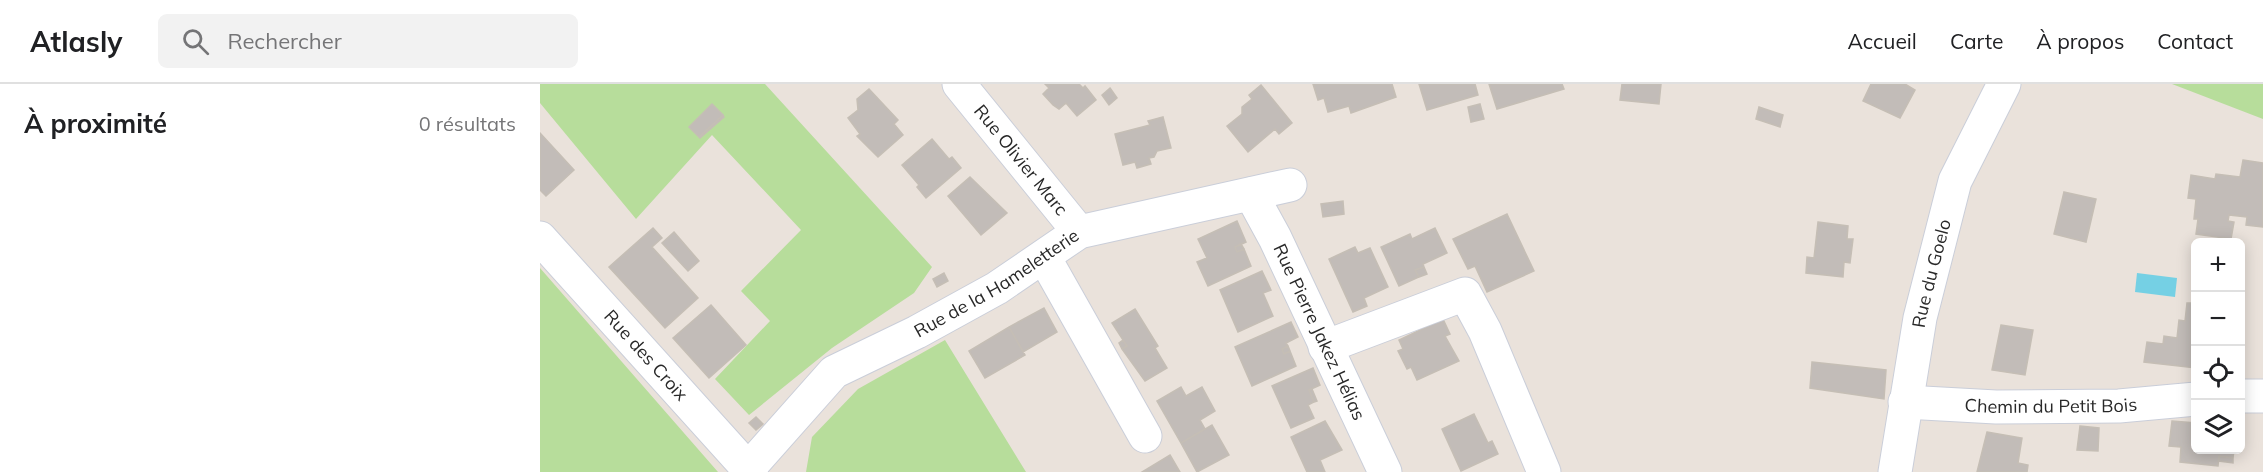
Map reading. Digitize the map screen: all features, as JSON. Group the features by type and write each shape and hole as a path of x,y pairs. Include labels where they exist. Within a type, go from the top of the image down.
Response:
{"street":[{"name":"Rue du Goelo","path":"1895,472 1920,318 1954,181 2004,84"},
{"name":"Rue Olivier Marc","path":"962,85 1079,232"},
{"name":"Rue de la Hameletterie","path":"749,470 834,372 917,332 997,288 1079,232 1290,185"},
{"name":"Rue Pierre Jakez Hélias","path":"1251,194 1275,238 1385,472"},
{"name":"Rue des Croix","path":"540,238 749,470"},
{"path":"1044,257 1145,436"},
{"path":"1325,347 1465,294 1485,331 1544,472"},
{"path":"2245,396 2263,396"},
{"name":"Chemin du Petit Bois","path":"1905,402 1996,407 2119,406 2191,399"}],"green space":[{"path":"540,84 765,84 932,267 914,293 832,348 749,415 715,379 770,321 741,291 801,230 712,135 636,219 540,103"},
{"path":"2172,84 2263,84 2263,119"},
{"path":"540,268 718,472 540,472"},
{"path":"945,340 1026,472 806,472 812,437 858,389"}],"water":[{"path":"2137,273 2177,278 2175,297 2135,292"}],"building":[{"path":"1045,84 1079,84 1083,88 1085,86 1096,100 1077,116 1066,103 1059,109 1053,105 1043,94 1049,88"},
{"path":"1313,84 1392,84 1396,97 1351,113 1349,106 1328,112 1324,98 1318,100"},
{"path":"1419,84 1475,84 1478,95 1427,110"},
{"path":"1489,84 1562,84 1564,89 1497,109"},
{"path":"1622,84 1661,84 1659,104 1620,100"},
{"path":"1871,84 1905,84 1915,90 1900,118 1863,101"},
{"path":"1261,85 1292,123 1279,134 1275,129 1248,152 1227,126 1242,114 1242,107 1252,99 1249,95"},
{"path":"1110,88 1117,98 1109,105 1102,95"},
{"path":"869,89 898,120 894,124 903,135 878,157 857,136 860,134 848,118 858,110 857,99"},
{"path":"712,104 723,115 699,137 689,127"},
{"path":"1480,104 1484,119 1471,122 1468,107"},
{"path":"1759,107 1783,115 1780,127 1756,119"},
{"path":"723,115 724,117 699,137"},
{"path":"1163,117 1171,148 1157,151 1154,157 1149,158 1151,164 1137,168 1135,162 1123,165 1115,134 1150,125 1148,121"},
{"path":"540,133 574,170 546,196 540,190"},
{"path":"932,139 949,159 952,157 961,168 926,198 917,187 919,185 902,165"},
{"path":"2243,160 2263,163 2263,227 2246,225 2247,217 2229,215 2228,221 2234,222 2231,238 2196,234 2198,219 2194,219 2196,199 2188,198 2191,175 2215,179 2216,174 2240,177"},
{"path":"970,177 1007,213 981,235 948,196"},
{"path":"2064,192 2096,199 2086,242 2054,234"},
{"path":"1343,201 1344,214 1323,217 1321,204"},
{"path":"1507,214 1534,271 1487,292 1475,266 1468,269 1453,239"},
{"path":"1237,221 1246,242 1235,247 1237,252 1244,249 1251,266 1208,286 1197,262 1207,258 1198,239"},
{"path":"1818,222 1848,226 1847,239 1853,239 1850,263 1844,262 1843,277 1806,273 1807,257 1814,258"},
{"path":"653,228 662,238 652,247 698,298 665,328 609,267"},
{"path":"1435,228 1447,253 1423,264 1424,267 1415,270 1419,277 1399,286 1381,247 1410,234 1412,239"},
{"path":"674,232 699,261 688,271 662,243"},
{"path":"1241,244 1244,249 1237,252 1235,247"},
{"path":"1355,247 1358,253 1370,248 1388,287 1364,298 1367,306 1353,312 1329,259"},
{"path":"1424,267 1427,274 1419,277 1415,270"},
{"path":"1262,271 1271,290 1263,293 1273,316 1238,332 1220,290"},
{"path":"944,273 948,281 937,287 933,279"},
{"path":"2187,303 2191,303 2191,367 2144,362 2147,342 2163,344 2164,336 2177,338 2179,320 2185,321"},
{"path":"711,305 746,345 709,378 673,338"},
{"path":"1044,308 1057,332 1023,352 1009,327"},
{"path":"1135,309 1158,346 1155,348 1167,368 1145,381 1122,349 1127,346 1112,323"},
{"path":"1443,319 1450,334 1445,336 1459,361 1417,380 1411,367 1407,369 1398,351 1403,349 1399,340"},
{"path":"1291,322 1298,337 1286,343 1288,346 1282,349 1284,354 1290,351 1296,366 1252,386 1235,347"},
{"path":"2001,325 2033,330 2025,375 1992,370"},
{"path":"1009,327 1025,355 985,378 969,351"},
{"path":"1123,340 1127,346 1122,349 1119,343"},
{"path":"1288,346 1290,351 1284,354 1282,349"},
{"path":"1812,362 1886,370 1884,399 1810,388"},
{"path":"1313,368 1320,385 1309,390 1314,402 1308,405 1314,418 1291,428 1272,386"},
{"path":"1181,387 1186,396 1202,387 1215,411 1200,420 1205,429 1181,443 1157,401"},
{"path":"1312,389 1317,401 1314,402 1309,390"},
{"path":"1474,414 1488,443 1492,441 1498,454 1461,471 1442,429"},
{"path":"756,417 763,424 756,430 749,423"},
{"path":"1325,421 1342,450 1320,460 1325,472 1307,472 1291,437"},
{"path":"2172,421 2191,423 2191,454 2234,454 2233,458 2219,456 2218,466 2180,462 2181,447 2169,446"},
{"path":"1212,425 1229,455 1197,472 1181,443"},
{"path":"2080,426 2099,428 2098,451 2077,450"},
{"path":"1987,432 2022,438 2018,463 2028,465 2027,472 1977,472"},
{"path":"1170,455 1180,472 1142,472"},
{"path":"2219,456 2233,458 2233,463 2219,461"}]}
